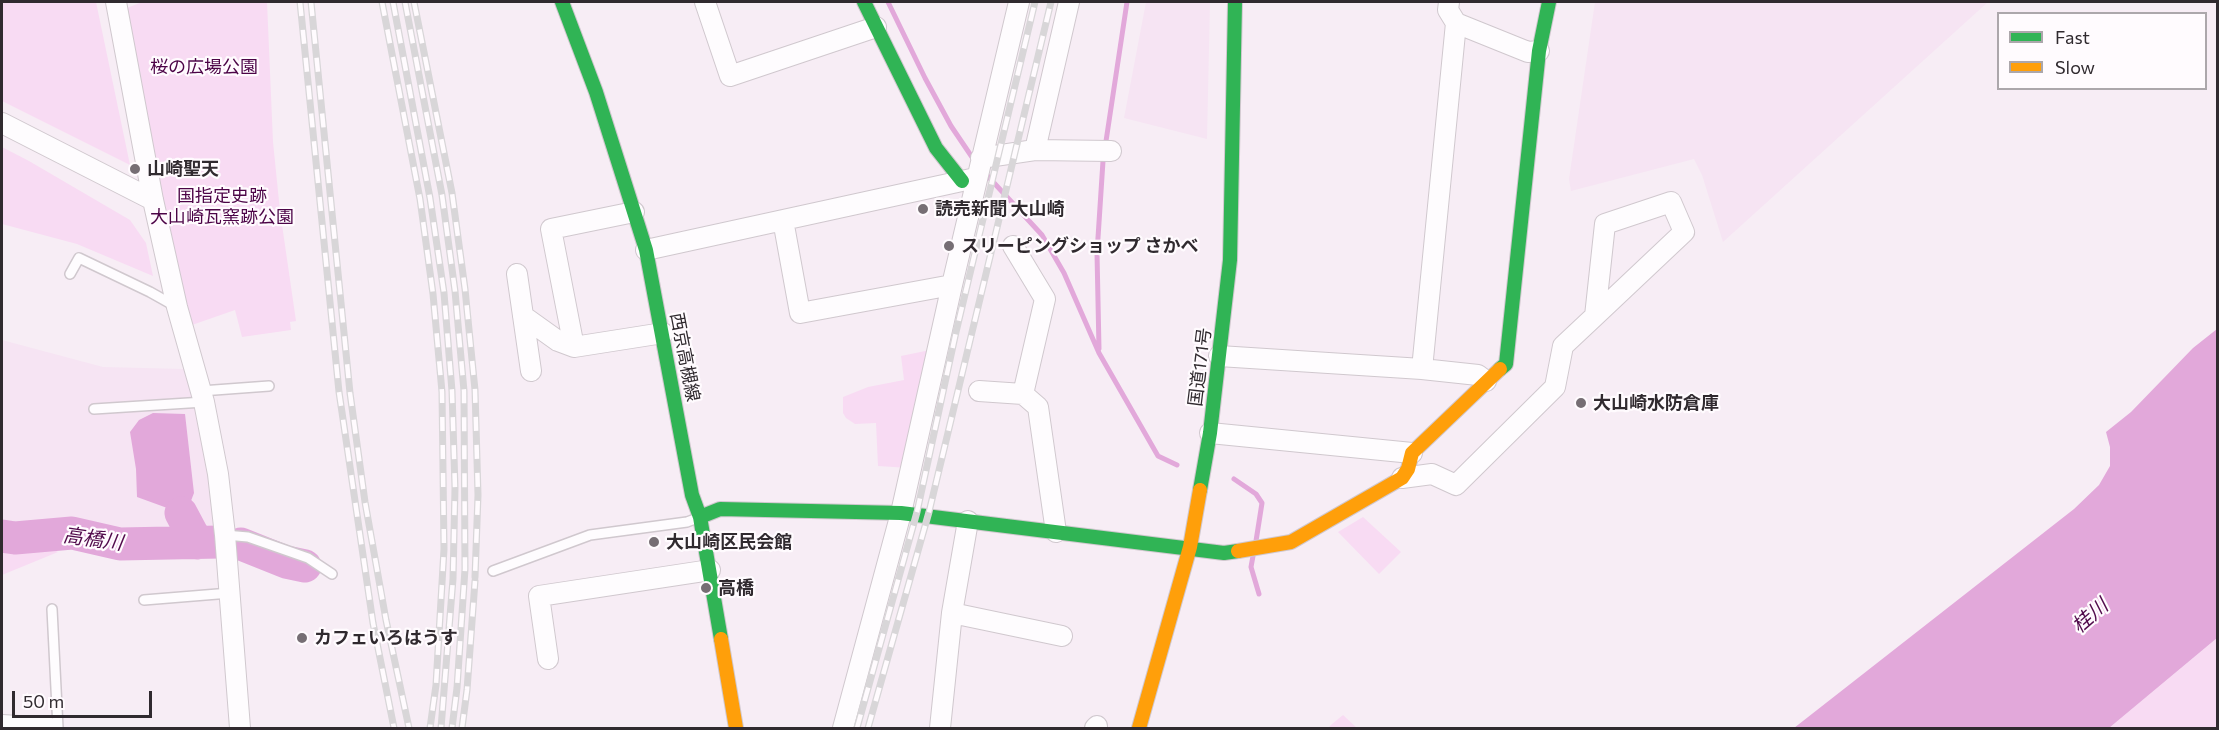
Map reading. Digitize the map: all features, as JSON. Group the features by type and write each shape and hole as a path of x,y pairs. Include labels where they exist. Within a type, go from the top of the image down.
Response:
{"main road":[{"name":"西京高槻線","path":"562,2 597,92 646,250 692,495 700,517 710,570 736,729"},
{"path":"864,2 936,148 969,179"},
{"name":"国道171号","path":"1139,729 1190,548 1210,433 1230,260 1235,2"},
{"path":"700,517 720,509 901,513 1224,553 1291,542 1402,478 1408,469 1412,453 1506,364 1539,51 1549,2"}],"street":[{"path":"116,2 153,200 177,307 203,396 218,474 240,729"},
{"path":"705,2 730,76 876,27"},
{"path":"843,729 901,513 952,285 969,179 981,158 1019,2"},
{"path":"1035,150 1069,2"},
{"path":"1449,2 1448,10 1456,23 1528,52 1539,51"},
{"path":"1422,369 1456,23"},
{"path":"2,123 153,200"},
{"path":"981,158 1035,150 1111,151"},
{"path":"646,250 969,179"},
{"path":"1402,478 1432,474 1456,485 1555,387 1563,346 1596,316 1684,232 1671,202 1605,224 1596,316"},
{"path":"574,347 551,229 634,212"},
{"path":"783,220 800,313 952,285"},
{"path":"1013,246 1045,299 1023,394"},
{"path":"517,274 531,371"},
{"path":"523,316 558,341 574,347 663,333"},
{"path":"1219,356 1422,369 1478,375 1486,381"},
{"path":"979,391 1023,394 1038,406 1056,532"},
{"path":"1210,433 1412,453"},
{"path":"940,729 952,613 968,521"},
{"path":"548,659 538,596 710,570"},
{"path":"952,613 1062,636"},
{"path":"2,725 51,729"}],"lane":[{"path":"70,274 79,258 177,307"},
{"path":"94,409 269,386"},
{"path":"492,571 590,535 687,522 700,517"},
{"path":"225,535 248,537 308,558 332,574"},
{"path":"144,600 230,593"},
{"path":"52,609 58,729"}],"shaded area":[{"path":"1146,2 1210,2 1207,139 1124,118"},
{"path":"1595,2 1988,2 1723,242 1702,175 1694,159 1571,191 1569,179"},
{"path":"2,340 103,367 184,369 198,410 218,536 121,539 72,531 16,537 2,535"}],"green space":[{"path":"2,2 96,2 130,165 2,101"},
{"path":"142,2 267,2 273,142 280,211 296,321 290,322 291,330 242,337 235,310 192,325 177,270 127,8"},
{"path":"2,147 130,220 146,243 153,276 77,244 2,224"},
{"path":"935,349 909,468 878,466 876,423 855,424 846,418 843,413 843,397 868,387 904,380 901,356"},
{"path":"1363,517 1401,552 1379,574 1338,532"},
{"path":"2,539 41,541 58,552 2,575"},
{"path":"2216,639 2217,728 2109,728"},
{"path":"1343,715 1357,728 1328,728 1332,724"}],"water":[{"name":"桂川","path":"2217,329 2217,638 2109,728 1794,728 2074,509 2099,485 2110,466 2110,447 2106,432 2131,412 2193,348"},
{"path":"153,413 185,414 194,493 189,506 181,513 137,497 136,469 130,432 139,420"}],"waterway":[{"path":"888,2 951,126 976,163"},
{"path":"1099,349 1097,253 1103,161 1127,2"},
{"path":"984,172 1042,235 1064,273 1099,353 1158,456 1177,465"},
{"path":"1234,479 1256,494 1262,503 1256,541"},
{"path":"181,513 197,543"},
{"name":"高橋川","path":"2,536 15,538 72,533 120,544 220,542"},
{"name":"高橋川","path":"241,544 286,562 305,566"},
{"path":"1253,556 1251,567 1259,594"}],"railway":[{"path":"300,2 339,392 373,623 394,728"},
{"path":"311,2 350,393 365,502 386,620 409,728"},
{"path":"382,2 420,199 433,294 442,392 444,549 436,685 430,728"},
{"path":"393,2 430,198 444,293 452,391 455,488 453,579 441,728"},
{"path":"405,2 442,195 455,291 464,391 465,569 452,728"},
{"path":"414,2 452,193 465,289 475,390 478,495 475,577"},
{"path":"857,728 917,512 956,332 1035,2"},
{"path":"868,728 929,512 1051,2"},
{"path":"462,728 475,581"}],"traffic: fast":[{"path":"562,2 596,92 646,250 692,495 700,517 721,639"},
{"path":"864,2 936,148 962,181"},
{"path":"1200,490 1210,433 1230,260 1235,2"},
{"path":"1500,369 1506,364 1539,51 1549,2"},
{"path":"700,517 720,509 901,513 1224,553 1238,551"}],"traffic: slow":[{"path":"1238,551 1291,542 1402,478 1408,469 1412,453 1500,369"},
{"path":"1139,728 1190,547 1200,490"},
{"path":"721,639 736,728"}],"place":[{"name":"山崎聖天","path":"135,169"},
{"name":"読売新聞 大山崎","path":"923,209"},
{"name":"スリーピングショップ さかべ","path":"949,246"},
{"name":"大山崎水防倉庫","path":"1581,403"},
{"name":"大山崎区民会館","path":"654,542"},
{"name":"高橋","path":"706,588"},
{"name":"カフェいろはうす","path":"302,638"}],"park label":[{"name":"桜の広場公園","path":"204,67"},
{"name":"国指定史跡 大山崎瓦窯跡公園","path":"222,206"}]}
